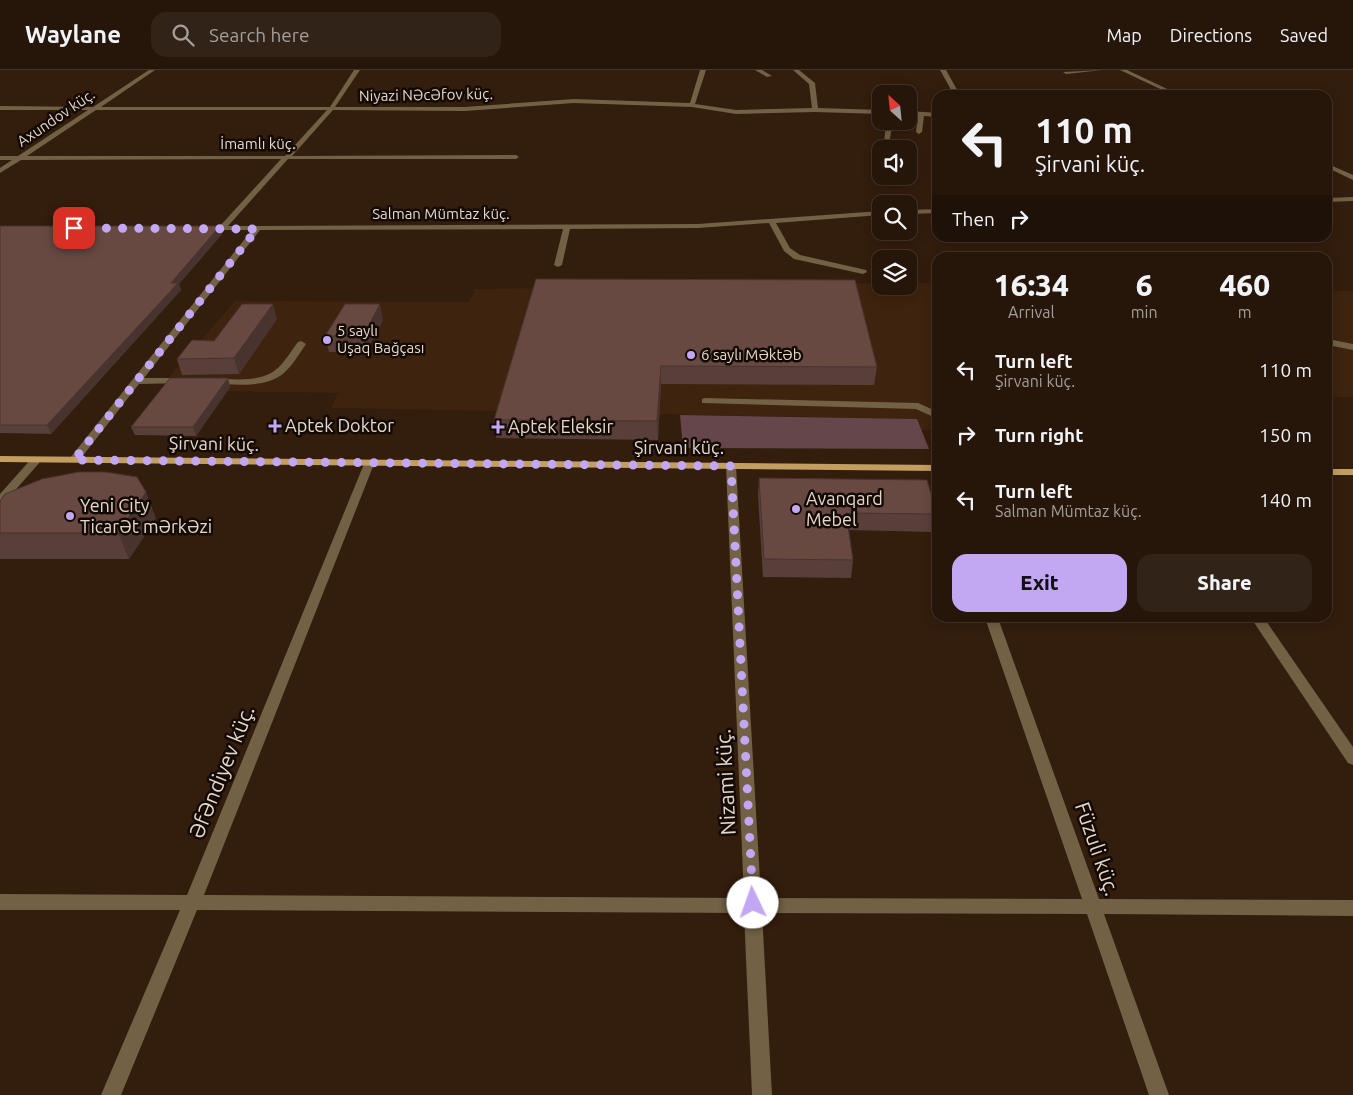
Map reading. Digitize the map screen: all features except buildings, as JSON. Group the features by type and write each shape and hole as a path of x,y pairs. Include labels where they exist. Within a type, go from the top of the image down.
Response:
{"main road":[{"name":"Şirvani küç.","path":"0,459 932,468"},
{"path":"1332,472 1353,472"}],"street":[{"name":"Axundov küç.","path":"0,171 152,70"},
{"path":"222,228 289,157 331,108 357,70"},
{"path":"692,105 703,70"},
{"path":"758,70 769,76"},
{"path":"796,70 812,83 815,110"},
{"path":"942,70 954,90"},
{"path":"1066,72 1100,70"},
{"path":"1124,70 1166,90"},
{"name":"Niyazi Nəcəfov küç.","path":"0,108 465,109 574,101 692,105 736,112 815,110 872,112"},
{"path":"918,114 932,115"},
{"path":"919,132 921,114"},
{"name":"İmamlı küç.","path":"0,158 516,157"},
{"path":"1332,168 1353,178"},
{"path":"1332,200 1353,199"},
{"path":"917,212 932,211"},
{"name":"Salman Mümtaz küç.","path":"193,228 698,226 872,214"},
{"path":"771,220 787,249 797,257 863,272"},
{"path":"558,265 567,226"},
{"path":"74,460 257,229"},
{"path":"1332,343 1353,347"},
{"path":"136,381 251,381 270,378 279,372 301,344"},
{"path":"705,401 918,406 932,413"},
{"path":"0,501 36,460"},
{"name":"Əfəndiyev küç.","path":"111,1095 192,903 369,464"},
{"name":"Nizami küç.","path":"731,466 762,1095"},
{"name":"Füzuli küç.","path":"993,622 1159,1095"},
{"path":"1261,622 1353,759"},
{"path":"0,902 753,903 1353,908"}],"shaded area":[{"name":"6 saylı Məktəb","path":"872,283 872,295 917,295 917,283 932,283 932,431 921,430 916,419 331,408 338,393 210,391 221,377 169,377 235,301 469,302 475,289"},
{"path":"1332,291 1353,291 1353,397 1332,397"},
{"path":"680,415 917,419 929,449 683,448"}],"place":[{"name":"5 saylı Uşaq Bağçası","path":"327,340"},
{"name":"6 saylı Məktəb","path":"691,355"},
{"name":"Aptek Doktor","path":"275,426"},
{"name":"Aptek Eleksir","path":"498,427"},
{"name":"Avanqard Mebel","path":"796,509"},
{"name":"Yeni City Ticarət mərkəzi","path":"70,516"}],"route":[{"path":"74,228 257,229 74,460 731,466 753,903"}]}
